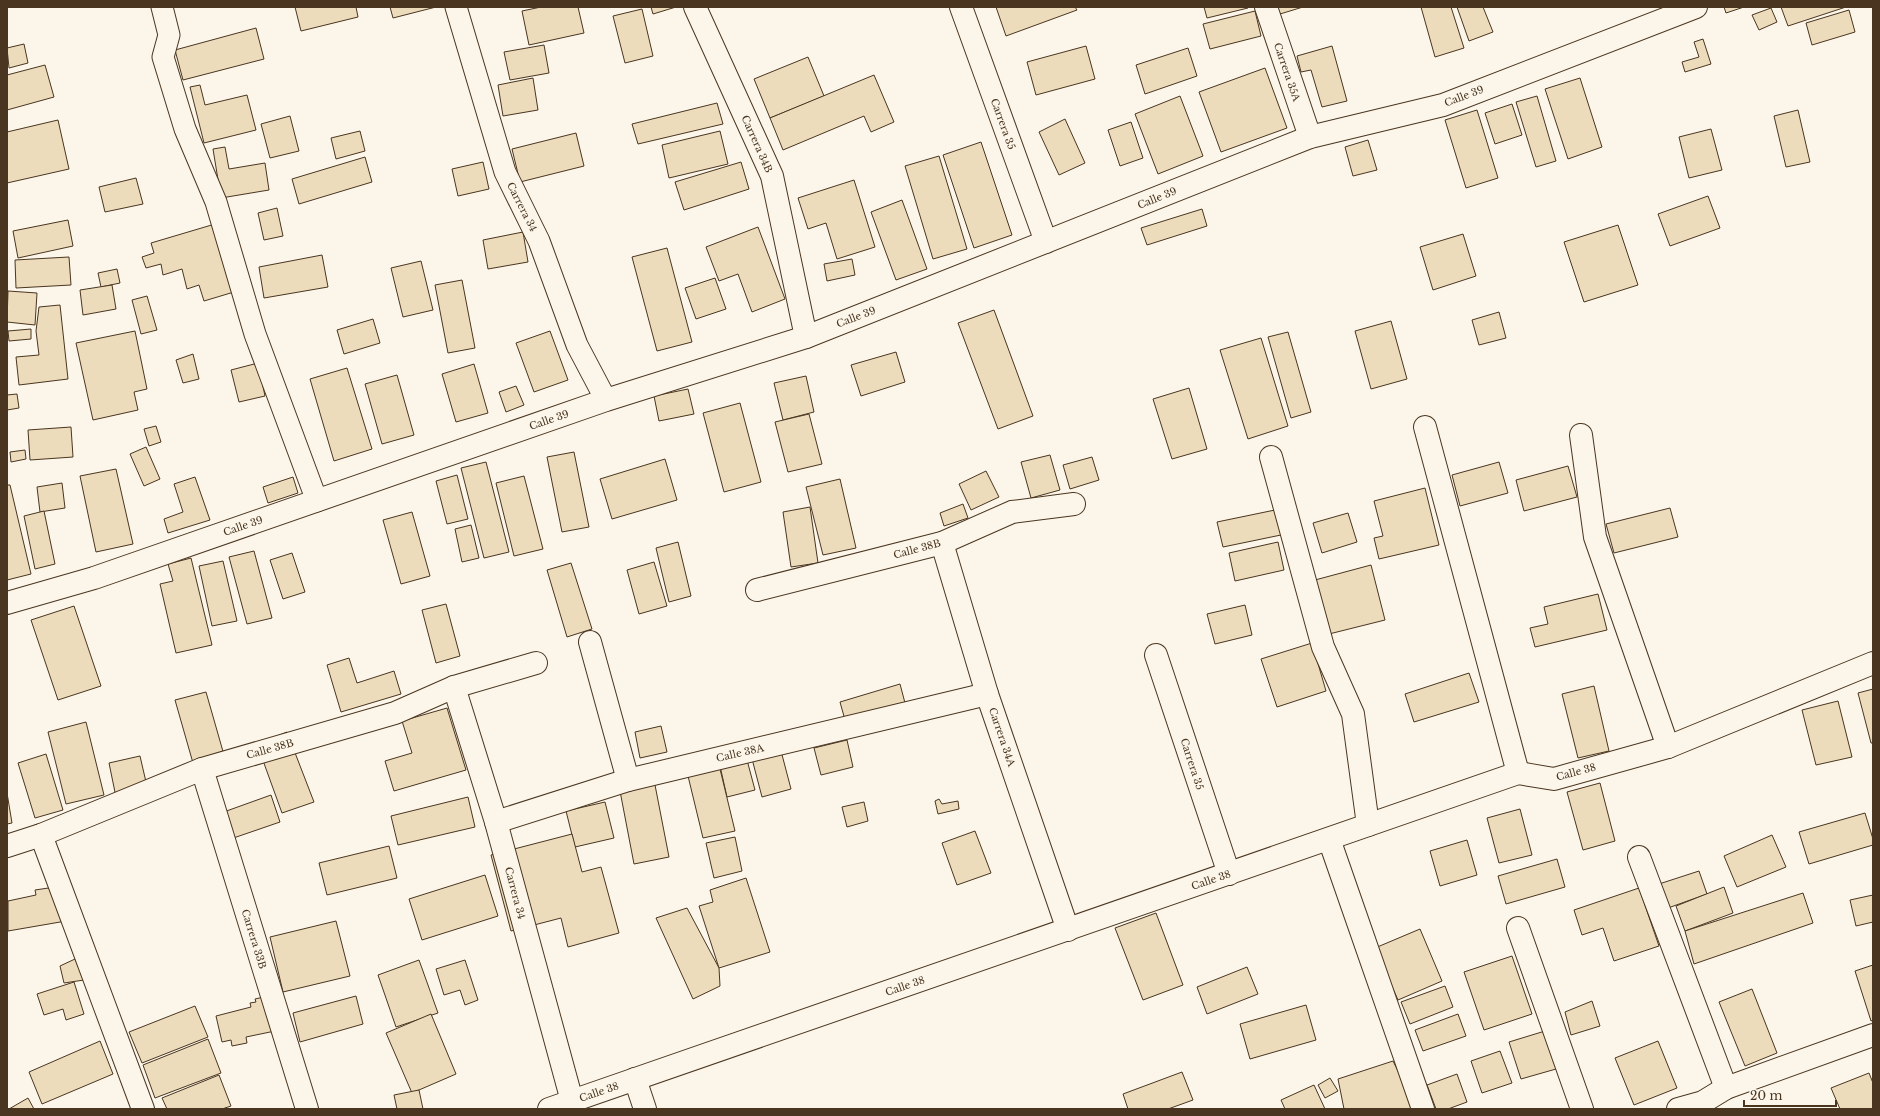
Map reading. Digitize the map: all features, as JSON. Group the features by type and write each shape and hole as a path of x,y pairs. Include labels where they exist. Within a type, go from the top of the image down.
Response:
{"street":[{"path":"162,7 169,35 162,56 185,129 216,202 255,334 316,501"},
{"name":"Carrera 34","path":"456,7 505,172 539,241 577,345 606,400"},
{"name":"Carrera 34B","path":"695,7 772,176 806,336"},
{"name":"Carrera 35","path":"961,7 1046,242"},
{"name":"Carrera 35A","path":"1266,7 1310,137"},
{"name":"Calle 39","path":"7,603 94,578 606,400 806,336 1310,137 1443,104 1696,7"},
{"path":"1425,428 1518,773"},
{"path":"1581,435 1595,537 1668,747"},
{"path":"1271,457 1323,647 1352,714 1368,825"},
{"name":"Calle 38B","path":"757,590 942,543 1012,512 1074,504"},
{"name":"Carrera 34A","path":"942,543 987,694 1068,930"},
{"path":"590,642 628,780"},
{"name":"Carrera 35","path":"1156,655 1229,874"},
{"name":"Calle 38B","path":"7,846 41,835 202,769 395,713 454,687 536,663"},
{"name":"Calle 38","path":"549,1109 1518,773 1554,779 1668,747 1873,663"},
{"name":"Carrera 34","path":"454,687 496,822 572,1101"},
{"name":"Calle 38A","path":"496,822 628,780 987,694"},
{"name":"Carrera 33B","path":"202,769 307,1109"},
{"path":"41,835 143,1109"},
{"path":"1329,839 1423,1109"},
{"path":"1640,857 1726,1088"},
{"path":"1518,928 1582,1109"},
{"path":"1678,1109 1704,1106 1726,1088 1873,1035"},
{"path":"635,1079 645,1109"}],"building":[{"path":"295,7 356,7 358,17 301,31"},
{"path":"390,7 436,7 393,18"},
{"path":"541,7 578,7 584,33 529,45 522,11"},
{"path":"651,7 676,7 653,14"},
{"path":"996,7 1075,7 1077,10 1006,36"},
{"path":"1204,7 1248,7 1248,8 1207,18"},
{"path":"1277,7 1303,7 1280,14"},
{"path":"1421,7 1451,7 1464,48 1435,57"},
{"path":"1457,7 1483,7 1493,32 1469,41"},
{"path":"1724,7 1744,7 1726,13"},
{"path":"1781,7 1846,7 1788,26"},
{"path":"1771,8 1777,22 1759,30 1752,15"},
{"path":"642,9 653,56 625,63 613,16"},
{"path":"1849,10 1855,32 1812,45 1806,23"},
{"path":"1255,11 1261,36 1210,49 1203,24"},
{"path":"256,28 264,59 183,80 175,50"},
{"path":"1703,39 1711,64 1685,72 1682,62 1699,57 1694,42"},
{"path":"24,44 28,63 9,68 7,48"},
{"path":"544,45 549,73 510,80 504,52"},
{"path":"1086,46 1095,79 1036,95 1027,62"},
{"path":"1332,46 1347,101 1322,107 1311,70 1301,72 1297,56"},
{"path":"1188,48 1197,76 1145,94 1136,65"},
{"path":"808,57 824,96 770,118 754,79"},
{"path":"45,65 54,97 7,110 7,75"},
{"path":"1265,68 1287,128 1221,152 1199,92"},
{"path":"874,75 894,122 871,132 864,116 783,150 770,118"},
{"path":"533,78 538,110 503,116 498,85"},
{"path":"1580,78 1602,147 1568,159 1545,89"},
{"path":"200,85 205,105 247,95 256,130 204,143 190,87"},
{"path":"1180,96 1203,156 1158,174 1135,114"},
{"path":"1537,96 1556,161 1536,167 1516,102"},
{"path":"717,103 723,124 638,144 632,124"},
{"path":"1512,104 1522,135 1495,144 1485,113"},
{"path":"1477,110 1498,178 1466,188 1445,120"},
{"path":"1798,110 1810,162 1786,167 1774,116"},
{"path":"290,116 299,151 270,158 261,124"},
{"path":"1065,119 1085,163 1059,175 1039,132"},
{"path":"58,120 69,169 7,183 7,132"},
{"path":"1131,122 1143,158 1120,166 1108,130"},
{"path":"1711,129 1722,170 1689,178 1679,137"},
{"path":"360,131 365,151 336,159 331,138"},
{"path":"720,131 728,164 669,178 662,145"},
{"path":"576,133 584,166 520,182 512,149"},
{"path":"1368,140 1377,170 1353,176 1345,147"},
{"path":"981,142 1012,235 974,248 943,155"},
{"path":"225,147 229,169 265,163 269,190 221,198 213,149"},
{"path":"939,156 967,249 933,259 905,166"},
{"path":"365,157 372,182 299,204 292,179"},
{"path":"483,162 489,189 458,196 452,169"},
{"path":"741,162 749,189 684,210 675,182"},
{"path":"136,178 143,204 105,212 99,187"},
{"path":"854,180 875,247 837,259 826,223 808,229 798,198"},
{"path":"1708,196 1720,228 1670,246 1658,214"},
{"path":"902,200 927,269 896,280 871,212"},
{"path":"277,208 283,236 264,240 258,213"},
{"path":"1202,209 1207,226 1147,245 1141,228"},
{"path":"68,220 73,246 18,258 13,231"},
{"path":"215,224 234,292 204,301 199,285 187,289 182,269 163,275 161,264 146,268 142,257 154,253 151,243"},
{"path":"1618,225 1638,285 1584,302 1564,242"},
{"path":"758,227 785,299 752,312 738,274 719,281 706,247"},
{"path":"523,232 528,262 488,269 483,240"},
{"path":"1463,234 1476,276 1433,290 1420,247"},
{"path":"667,248 692,342 657,351 632,257"},
{"path":"322,255 328,287 264,298 259,267"},
{"path":"69,257 71,285 16,288 15,260"},
{"path":"852,259 855,275 827,281 824,264"},
{"path":"421,261 433,310 403,317 391,268"},
{"path":"117,269 120,283 101,287 98,273"},
{"path":"715,278 726,309 696,319 685,288"},
{"path":"462,280 475,348 448,353 435,285"},
{"path":"112,285 116,309 83,315 80,290"},
{"path":"8,291 37,293 35,325 7,322"},
{"path":"147,296 157,330 141,334 132,300"},
{"path":"60,305 68,379 19,385 16,357 39,355 36,331 39,307"},
{"path":"994,310 1033,416 998,429 958,323"},
{"path":"1499,312 1506,338 1479,345 1472,320"},
{"path":"373,319 380,343 344,354 337,330"},
{"path":"1391,321 1407,379 1371,389 1355,331"},
{"path":"31,329 31,339 9,341 8,331"},
{"path":"135,331 147,389 134,392 138,410 93,420 76,343"},
{"path":"550,331 568,380 534,392 516,343"},
{"path":"1288,332 1311,412 1291,418 1268,337"},
{"path":"1261,338 1288,426 1248,439 1220,350"},
{"path":"896,352 905,382 861,396 851,365"},
{"path":"193,354 199,379 183,383 176,360"},
{"path":"258,363 265,396 239,402 231,370"},
{"path":"474,364 488,413 456,422 442,374"},
{"path":"347,368 372,449 334,461 310,379"},
{"path":"397,375 414,435 382,444 365,384"},
{"path":"806,376 814,412 783,420 774,383"},
{"path":"516,386 524,405 506,412 499,392"},
{"path":"1189,388 1207,449 1172,459 1153,399"},
{"path":"688,389 694,414 659,421 654,396"},
{"path":"17,394 19,408 7,410 7,395"},
{"path":"740,403 761,482 724,492 703,413"},
{"path":"809,414 822,464 788,472 775,422"},
{"path":"156,426 161,442 149,446 144,429"},
{"path":"71,427 73,457 30,460 28,430"},
{"path":"146,447 160,479 144,486 130,454"},
{"path":"25,450 26,459 11,462 10,452"},
{"path":"574,452 589,527 562,532 547,457"},
{"path":"1050,455 1060,490 1031,498 1021,462"},
{"path":"1092,457 1099,480 1070,489 1063,465"},
{"path":"665,459 677,500 612,519 600,479"},
{"path":"486,462 509,552 484,558 461,468"},
{"path":"1499,462 1508,493 1460,506 1452,475"},
{"path":"1568,466 1577,497 1524,511 1516,480"},
{"path":"116,469 133,544 96,552 80,476"},
{"path":"986,471 999,497 971,510 959,484"},
{"path":"457,475 468,519 447,524 436,481"},
{"path":"524,476 543,549 514,556 496,483"},
{"path":"195,477 210,520 168,533 164,519 183,512 174,484"},
{"path":"293,477 298,493 268,503 263,487"},
{"path":"840,479 856,548 823,555 806,487"},
{"path":"62,483 65,508 40,512 37,487"},
{"path":"7,485 10,485 31,574 7,580"},
{"path":"1425,488 1439,545 1379,559 1374,538 1383,536 1374,501"},
{"path":"963,504 968,518 944,526 940,513"},
{"path":"810,507 818,563 791,567 783,512"},
{"path":"1670,508 1678,537 1614,553 1606,524"},
{"path":"1275,510 1281,535 1223,547 1217,522"},
{"path":"44,511 55,564 35,569 24,516"},
{"path":"412,512 430,576 401,584 383,520"},
{"path":"1348,513 1357,542 1322,553 1313,523"},
{"path":"471,525 479,558 462,562 455,529"},
{"path":"678,542 691,596 669,602 656,548"},
{"path":"1278,542 1284,570 1235,581 1229,553"},
{"path":"254,551 272,618 247,624 229,557"},
{"path":"292,553 305,592 283,599 270,560"},
{"path":"191,558 212,645 176,653 160,584 173,581 168,564"},
{"path":"223,561 237,621 212,626 199,566"},
{"path":"654,562 667,606 639,614 627,570"},
{"path":"571,563 592,629 567,637 547,570"},
{"path":"1371,565 1385,620 1329,634 1315,580"},
{"path":"1598,594 1607,630 1535,647 1530,628 1548,624 1544,607"},
{"path":"446,604 460,656 436,663 422,610"},
{"path":"1245,605 1252,635 1215,644 1207,614"},
{"path":"74,606 101,686 58,700 31,620"},
{"path":"1312,643 1326,691 1277,707 1261,659"},
{"path":"349,658 357,683 394,671 401,694 341,712 327,665"},
{"path":"1469,673 1479,702 1414,722 1405,694"},
{"path":"900,684 905,703 845,720 840,702"},
{"path":"1594,686 1609,751 1578,758 1562,694"},
{"path":"1873,689 1873,743 1871,743 1858,693"},
{"path":"206,692 226,762 195,770 175,700"},
{"path":"1838,701 1852,757 1816,765 1802,710"},
{"path":"447,708 466,770 394,791 385,761 412,753 402,721"},
{"path":"86,722 104,795 66,804 48,732"},
{"path":"661,726 667,752 640,758 635,732"},
{"path":"287,732 314,802 282,813 257,744"},
{"path":"847,740 853,767 821,775 814,748"},
{"path":"780,747 791,789 762,797 751,755"},
{"path":"46,754 63,810 35,818 18,763"},
{"path":"140,756 149,795 117,802 109,763"},
{"path":"747,760 755,790 727,797 720,766"},
{"path":"720,769 735,831 703,838 688,776"},
{"path":"1600,783 1615,841 1583,850 1567,792"},
{"path":"655,785 669,857 634,864 620,791"},
{"path":"7,793 12,823 7,824"},
{"path":"271,795 280,822 216,844 207,818"},
{"path":"468,797 475,827 398,845 391,816"},
{"path":"939,799 942,804 958,801 959,809 938,814 935,801"},
{"path":"605,802 614,838 575,847 566,811"},
{"path":"864,802 868,821 847,827 842,807"},
{"path":"1520,809 1532,855 1499,863 1487,818"},
{"path":"1865,813 1873,839 1873,845 1809,864 1799,832"},
{"path":"975,831 991,873 957,885 942,843"},
{"path":"572,834 582,872 601,867 619,933 568,947 561,918 511,931 491,855"},
{"path":"1772,835 1786,867 1737,887 1724,856"},
{"path":"735,837 742,871 714,878 706,843"},
{"path":"1467,840 1477,875 1440,886 1430,851"},
{"path":"389,846 397,878 327,895 319,863"},
{"path":"1557,859 1565,887 1506,904 1498,876"},
{"path":"1699,871 1707,894 1668,908 1659,884"},
{"path":"485,875 498,916 422,940 409,899"},
{"path":"746,878 770,952 719,968 699,906 713,902 710,890"},
{"path":"62,886 66,921 8,931 8,901 36,895 35,890"},
{"path":"1724,887 1733,913 1685,931 1676,906"},
{"path":"1639,888 1659,946 1614,961 1603,928 1582,935 1574,910"},
{"path":"1803,893 1813,923 1694,964 1685,931"},
{"path":"1873,895 1873,922 1856,926 1850,900"},
{"path":"687,908 719,968 720,986 693,999 656,918"},
{"path":"1156,913 1183,985 1143,1000 1115,928"},
{"path":"336,921 350,976 283,992 270,937"},
{"path":"1420,929 1442,981 1398,1000 1375,948"},
{"path":"1512,956 1532,1014 1484,1030 1464,972"},
{"path":"75,959 84,980 64,983 60,966"},
{"path":"419,960 438,1013 396,1027 378,975"},
{"path":"465,960 478,1000 465,1005 460,990 444,995 436,969"},
{"path":"1873,965 1873,1020 1871,1021 1855,971"},
{"path":"1247,967 1258,994 1207,1014 1197,987"},
{"path":"74,982 84,1014 66,1020 63,1009 44,1015 37,994"},
{"path":"1445,986 1453,1007 1410,1024 1401,1002"},
{"path":"1752,989 1777,1053 1745,1066 1719,1002"},
{"path":"268,996 275,1031 246,1037 247,1043 232,1046 231,1040 222,1042 216,1016 251,1007 250,1003 256,1002 255,999"},
{"path":"356,996 363,1024 300,1042 293,1013"},
{"path":"1592,1001 1600,1026 1571,1035 1565,1012"},
{"path":"1306,1005 1316,1040 1250,1059 1240,1024"},
{"path":"195,1006 208,1037 142,1063 129,1032"},
{"path":"431,1014 456,1074 412,1093 386,1033"},
{"path":"1458,1014 1466,1036 1423,1051 1415,1030"},
{"path":"1545,1031 1556,1069 1521,1079 1509,1042"},
{"path":"208,1039 221,1073 155,1098 143,1065"},
{"path":"100,1041 113,1074 42,1104 29,1072"},
{"path":"1658,1041 1677,1088 1634,1105 1615,1058"},
{"path":"1500,1051 1512,1083 1482,1093 1471,1061"},
{"path":"1393,1061 1417,1109 1344,1109 1338,1079"},
{"path":"1182,1072 1193,1100 1168,1109 1128,1109 1123,1094"},
{"path":"1869,1073 1873,1083 1873,1109 1840,1109 1831,1088"},
{"path":"1457,1074 1467,1102 1448,1109 1436,1109 1427,1085"},
{"path":"219,1075 231,1106 222,1109 167,1109 162,1098"},
{"path":"1330,1078 1338,1091 1325,1098 1318,1085"},
{"path":"1314,1085 1325,1109 1285,1109 1281,1100"},
{"path":"419,1090 423,1109 397,1109 394,1095"},
{"path":"28,1098 34,1109 9,1109"}]}
